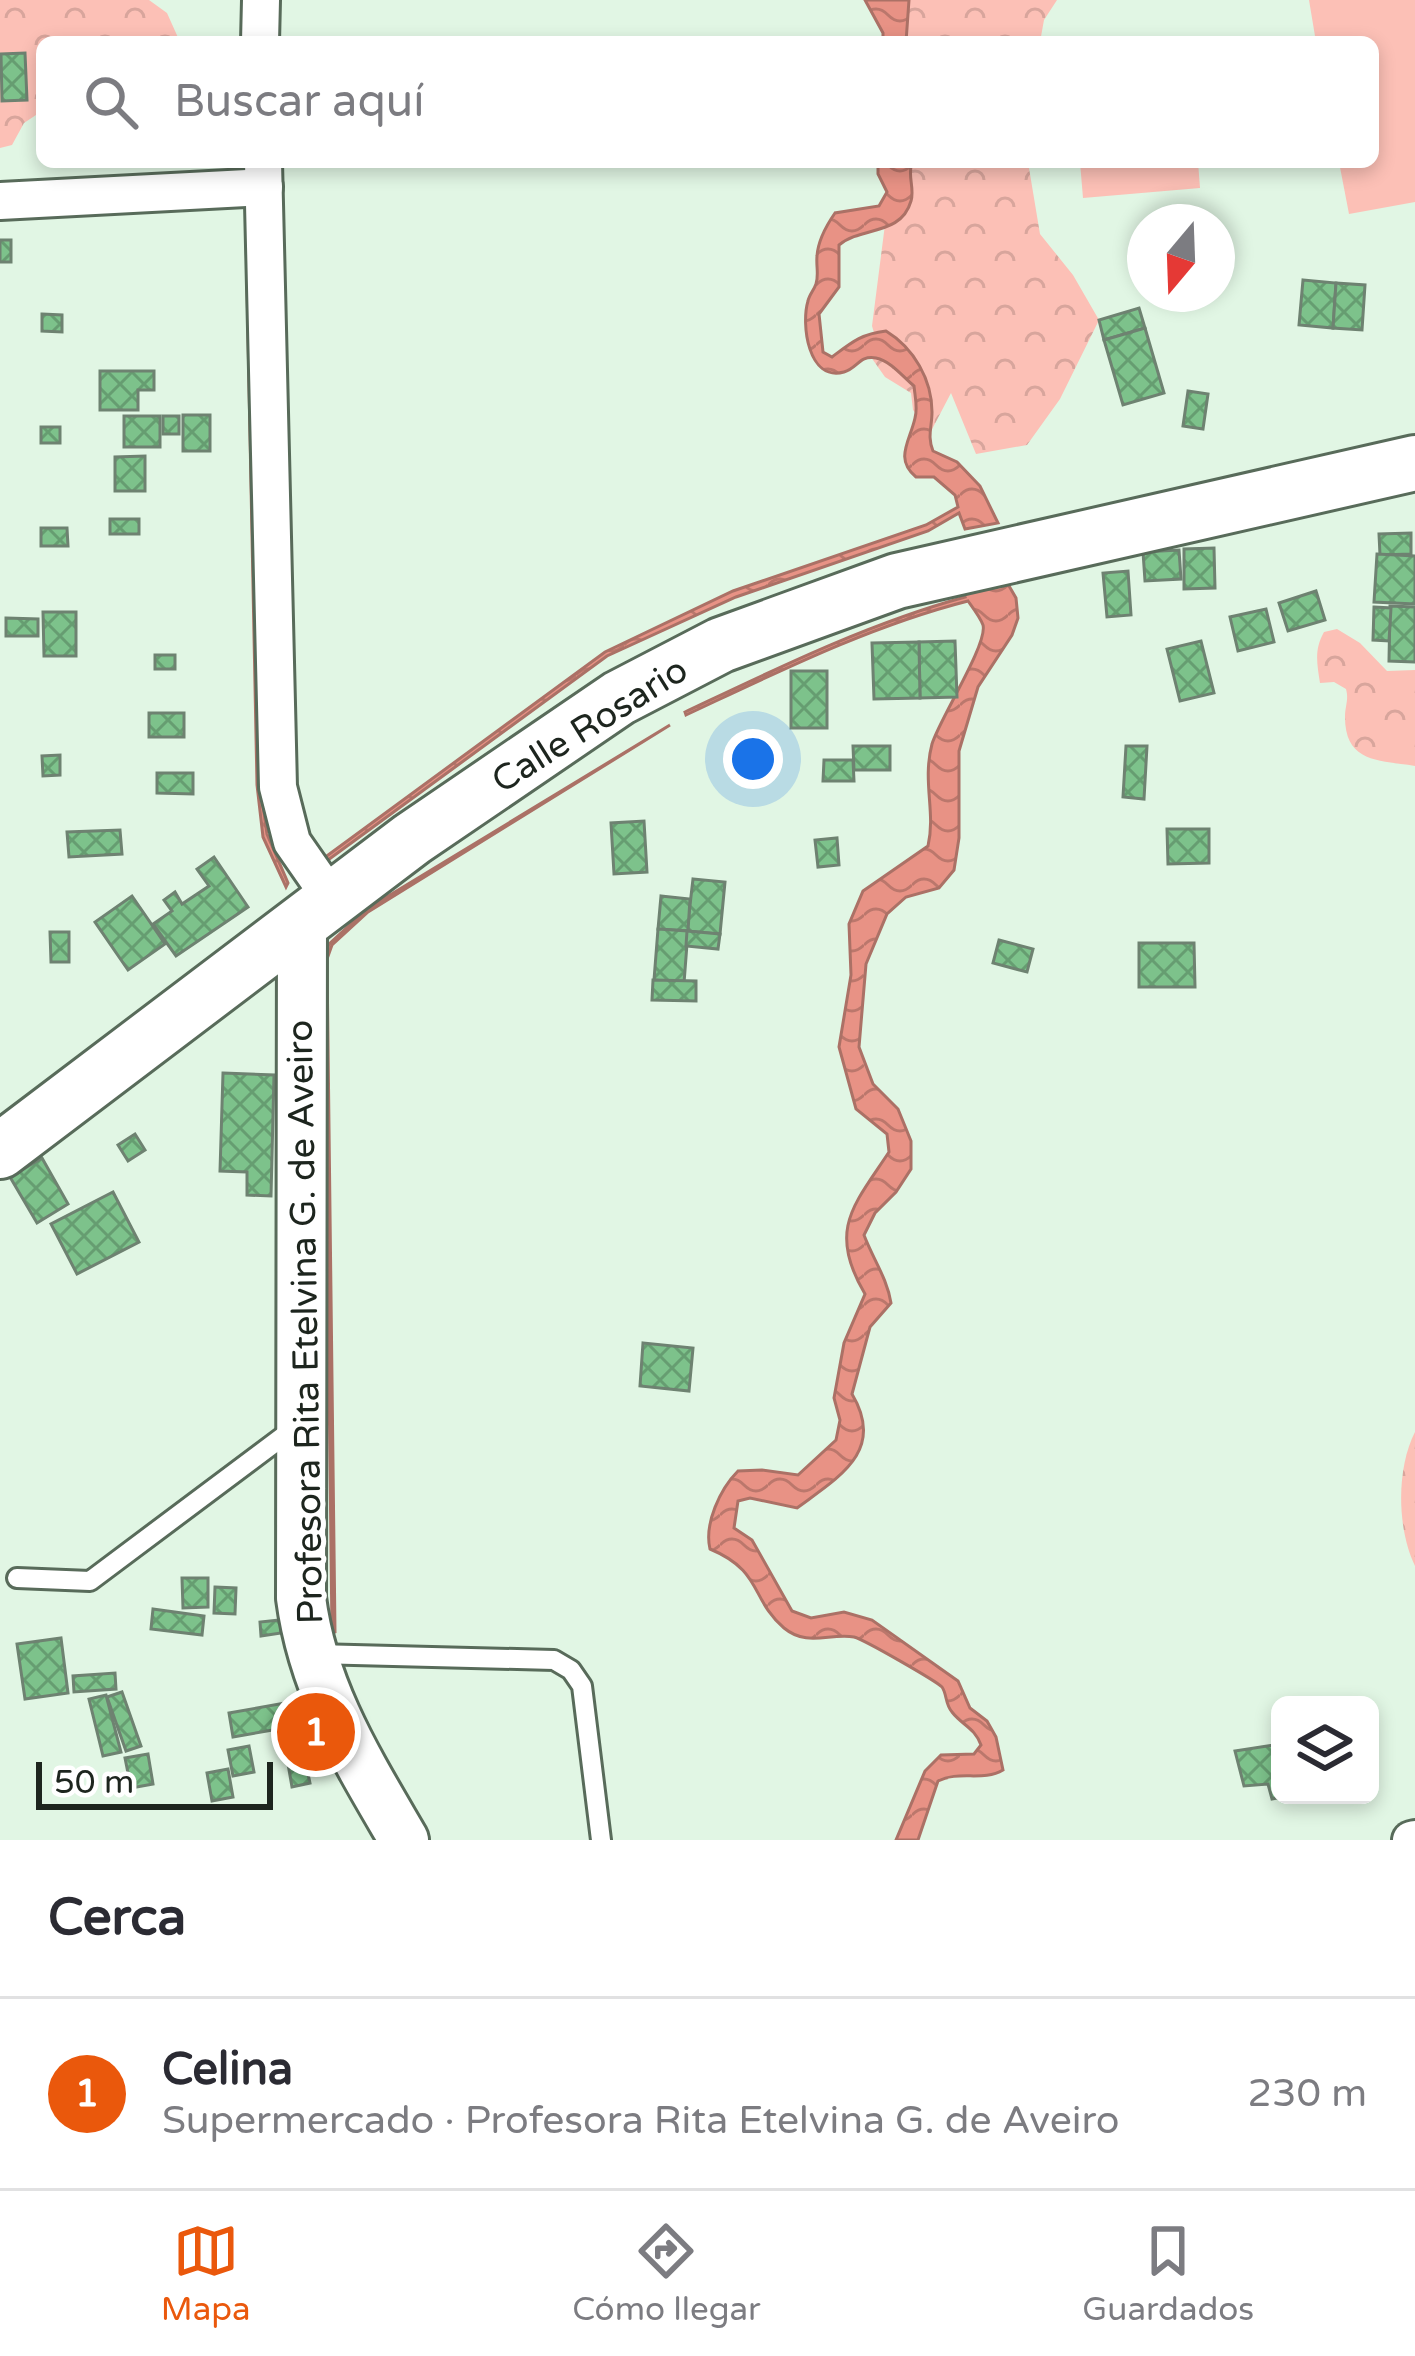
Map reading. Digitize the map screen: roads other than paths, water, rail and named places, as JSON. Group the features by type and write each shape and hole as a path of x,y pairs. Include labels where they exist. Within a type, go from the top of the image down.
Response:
{"main road":[{"name":"Calle Rosario","path":"0,1150 412,839 619,698 721,645 897,581 1415,463"}],"street":[{"path":"260,36 261,0"},
{"path":"0,201 264,175 278,787 292,842 307,868 317,913"},
{"name":"Profesora Rita Etelvina G. de Aveiro","path":"317,913 299,1424 301,1598 310,1654 338,1726 404,1840"}],"lane":[{"path":"17,1578 90,1581 299,1424"},
{"path":"310,1654 554,1660 571,1670 582,1686 601,1840"}],"water":[{"path":"865,0 909,0 906,36 883,33"},
{"path":"878,168 911,168 911,201 899,220 839,245 839,287 819,314 823,352 832,357 857,340 886,331 905,346 929,388 933,451 957,462 980,486 998,523 965,529 959,513 928,531 736,597 607,656 328,860 324,858 605,652 733,591 926,525 958,507 955,495 934,477 916,477 906,463 905,449 916,414 914,386 876,358 832,373 822,368 810,349 806,311 817,281 821,239 835,213 879,206 887,192"},
{"path":"246,235 260,785 267,834 286,887 263,837 257,785"},
{"path":"1005,579 1016,598 1018,618 978,687 959,751 959,838 954,870 939,888 906,897 887,914 866,964 859,1047 873,1084 898,1109 911,1141 911,1169 875,1213 864,1235 891,1303 870,1327 852,1394 861,1414 861,1447 842,1473 797,1508 750,1498 738,1501 734,1528 752,1540 792,1611 811,1618 844,1612 872,1620 958,1681 970,1708 987,1721 996,1737 1003,1770 938,1781 918,1840 896,1840 925,1771 941,1755 974,1754 981,1745 978,1739 950,1709 942,1687 900,1661 854,1637 801,1637 784,1628 748,1576 710,1549 709,1529 725,1487 738,1471 798,1475 836,1440 840,1420 834,1398 844,1343 865,1294 854,1272 847,1235 856,1203 889,1152 887,1134 856,1109 839,1047 851,975 849,924 863,891 928,846 932,744 978,648 983,625 968,601 932,611 685,712 857,634 965,597 961,587"},
{"path":"670,725 368,912 332,945 327,959 332,1633 324,959 329,944 367,909"}],"place":[{"name":"Celina","path":"316,1732"}]}
